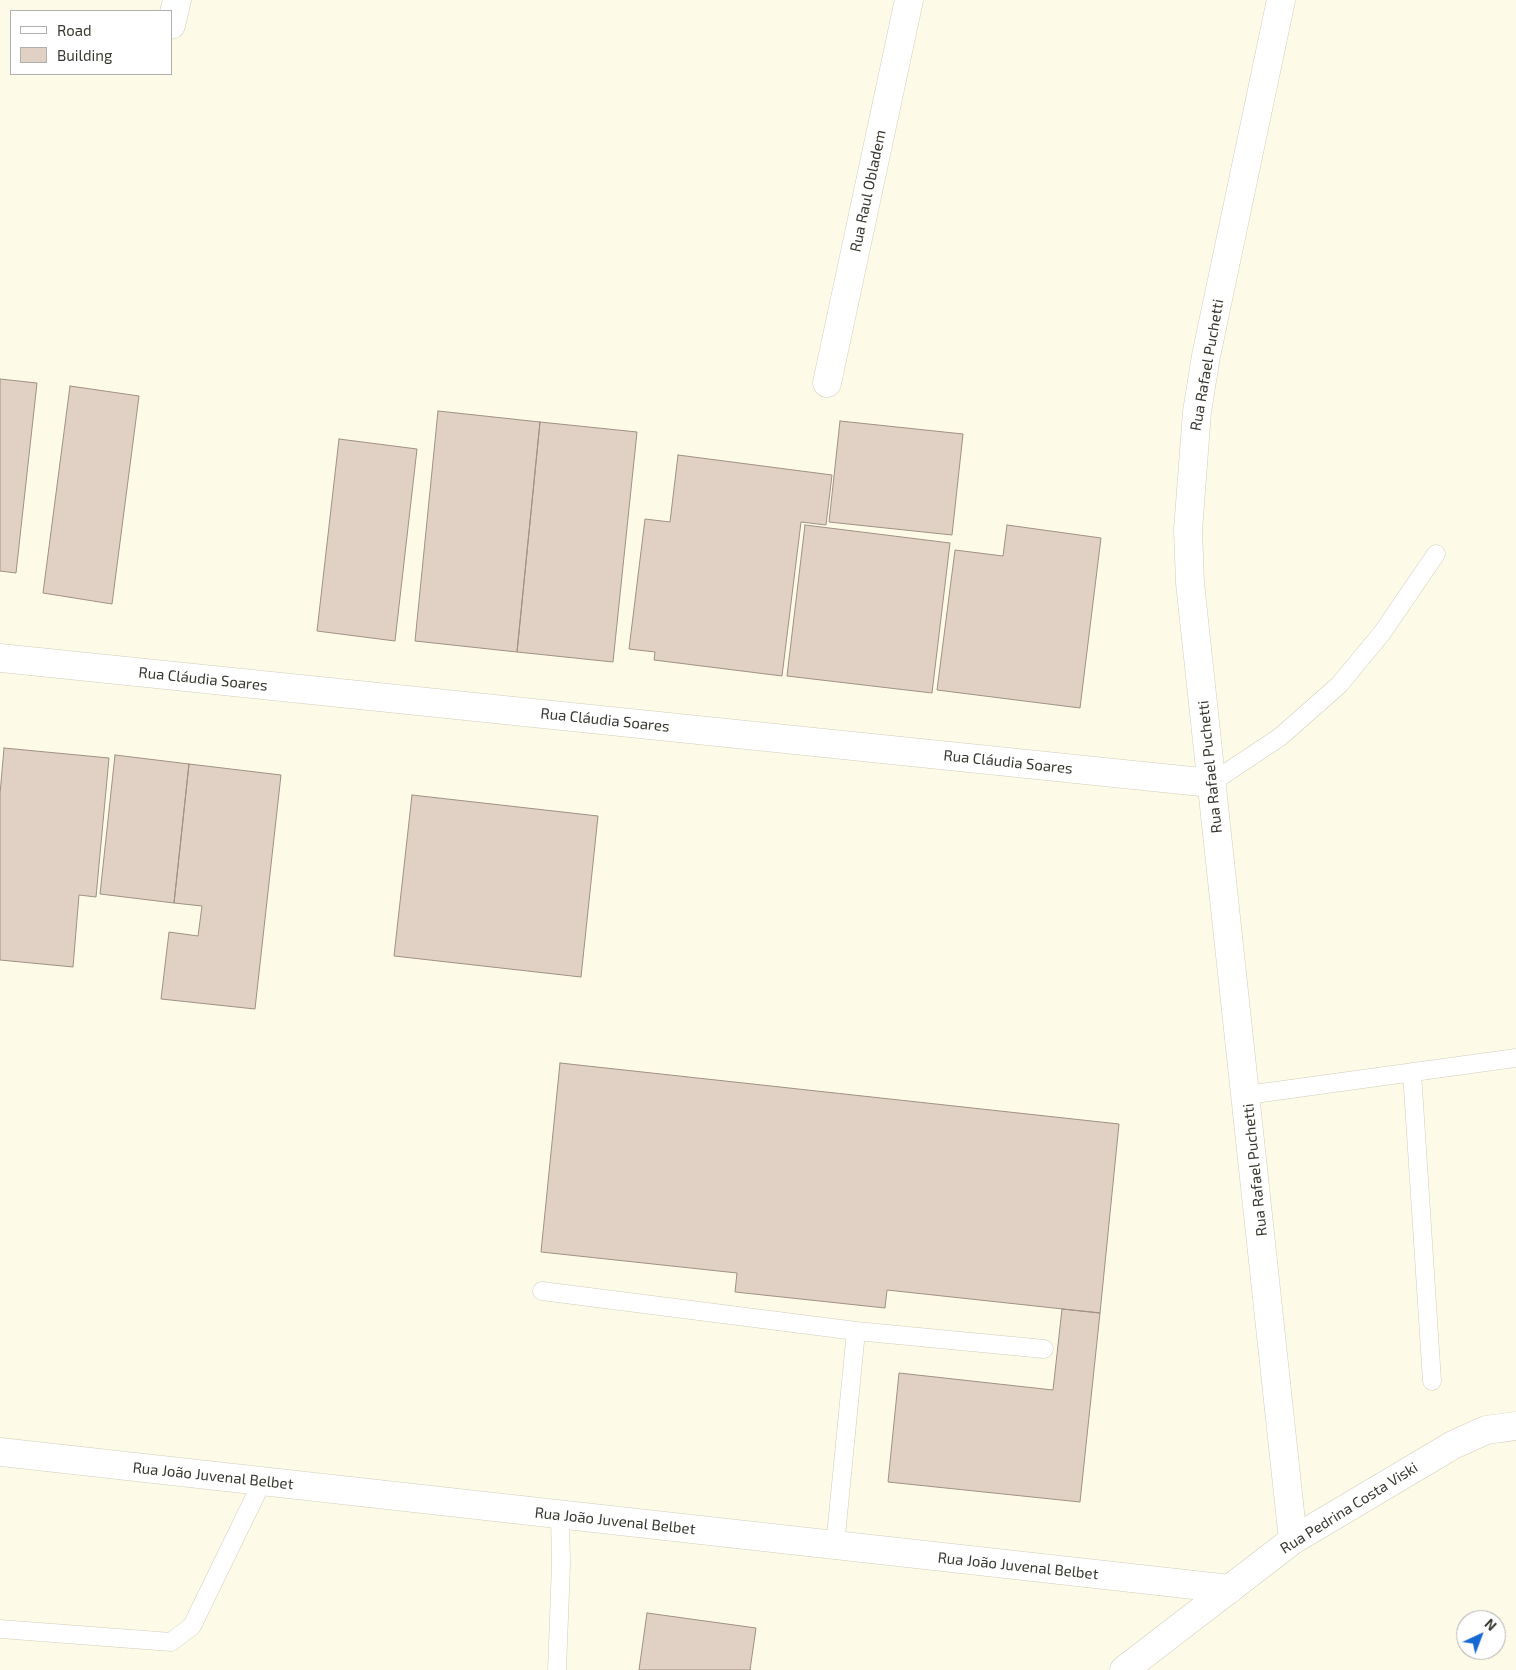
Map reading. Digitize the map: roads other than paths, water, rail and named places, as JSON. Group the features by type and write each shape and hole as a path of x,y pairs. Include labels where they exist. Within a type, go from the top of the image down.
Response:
{"street":[{"path":"172,21 177,0"},
{"name":"Rua Raul Obladem","path":"827,383 909,0"},
{"name":"Rua Rafael Puchetti","path":"1281,0 1206,356 1197,412 1188,530 1190,583 1247,1095 1293,1540"},
{"name":"Rua Cláudia Soares","path":"0,658 1211,783"},
{"name":"Rua Pedrina Costa Viski","path":"1124,1670 1293,1540 1453,1445 1486,1430 1516,1426"},
{"name":"Rua João Juvenal Belbet","path":"0,1452 1230,1589"}],"lane":[{"path":"1211,783 1280,738 1339,685 1382,633 1436,554"},
{"path":"1247,1095 1516,1058"},
{"path":"1412,1072 1432,1381"},
{"path":"542,1291 856,1331 1044,1349"},
{"path":"835,1546 856,1331"},
{"path":"0,1629 171,1642 192,1626 262,1482"},
{"path":"557,1670 561,1565 560,1515"}]}
